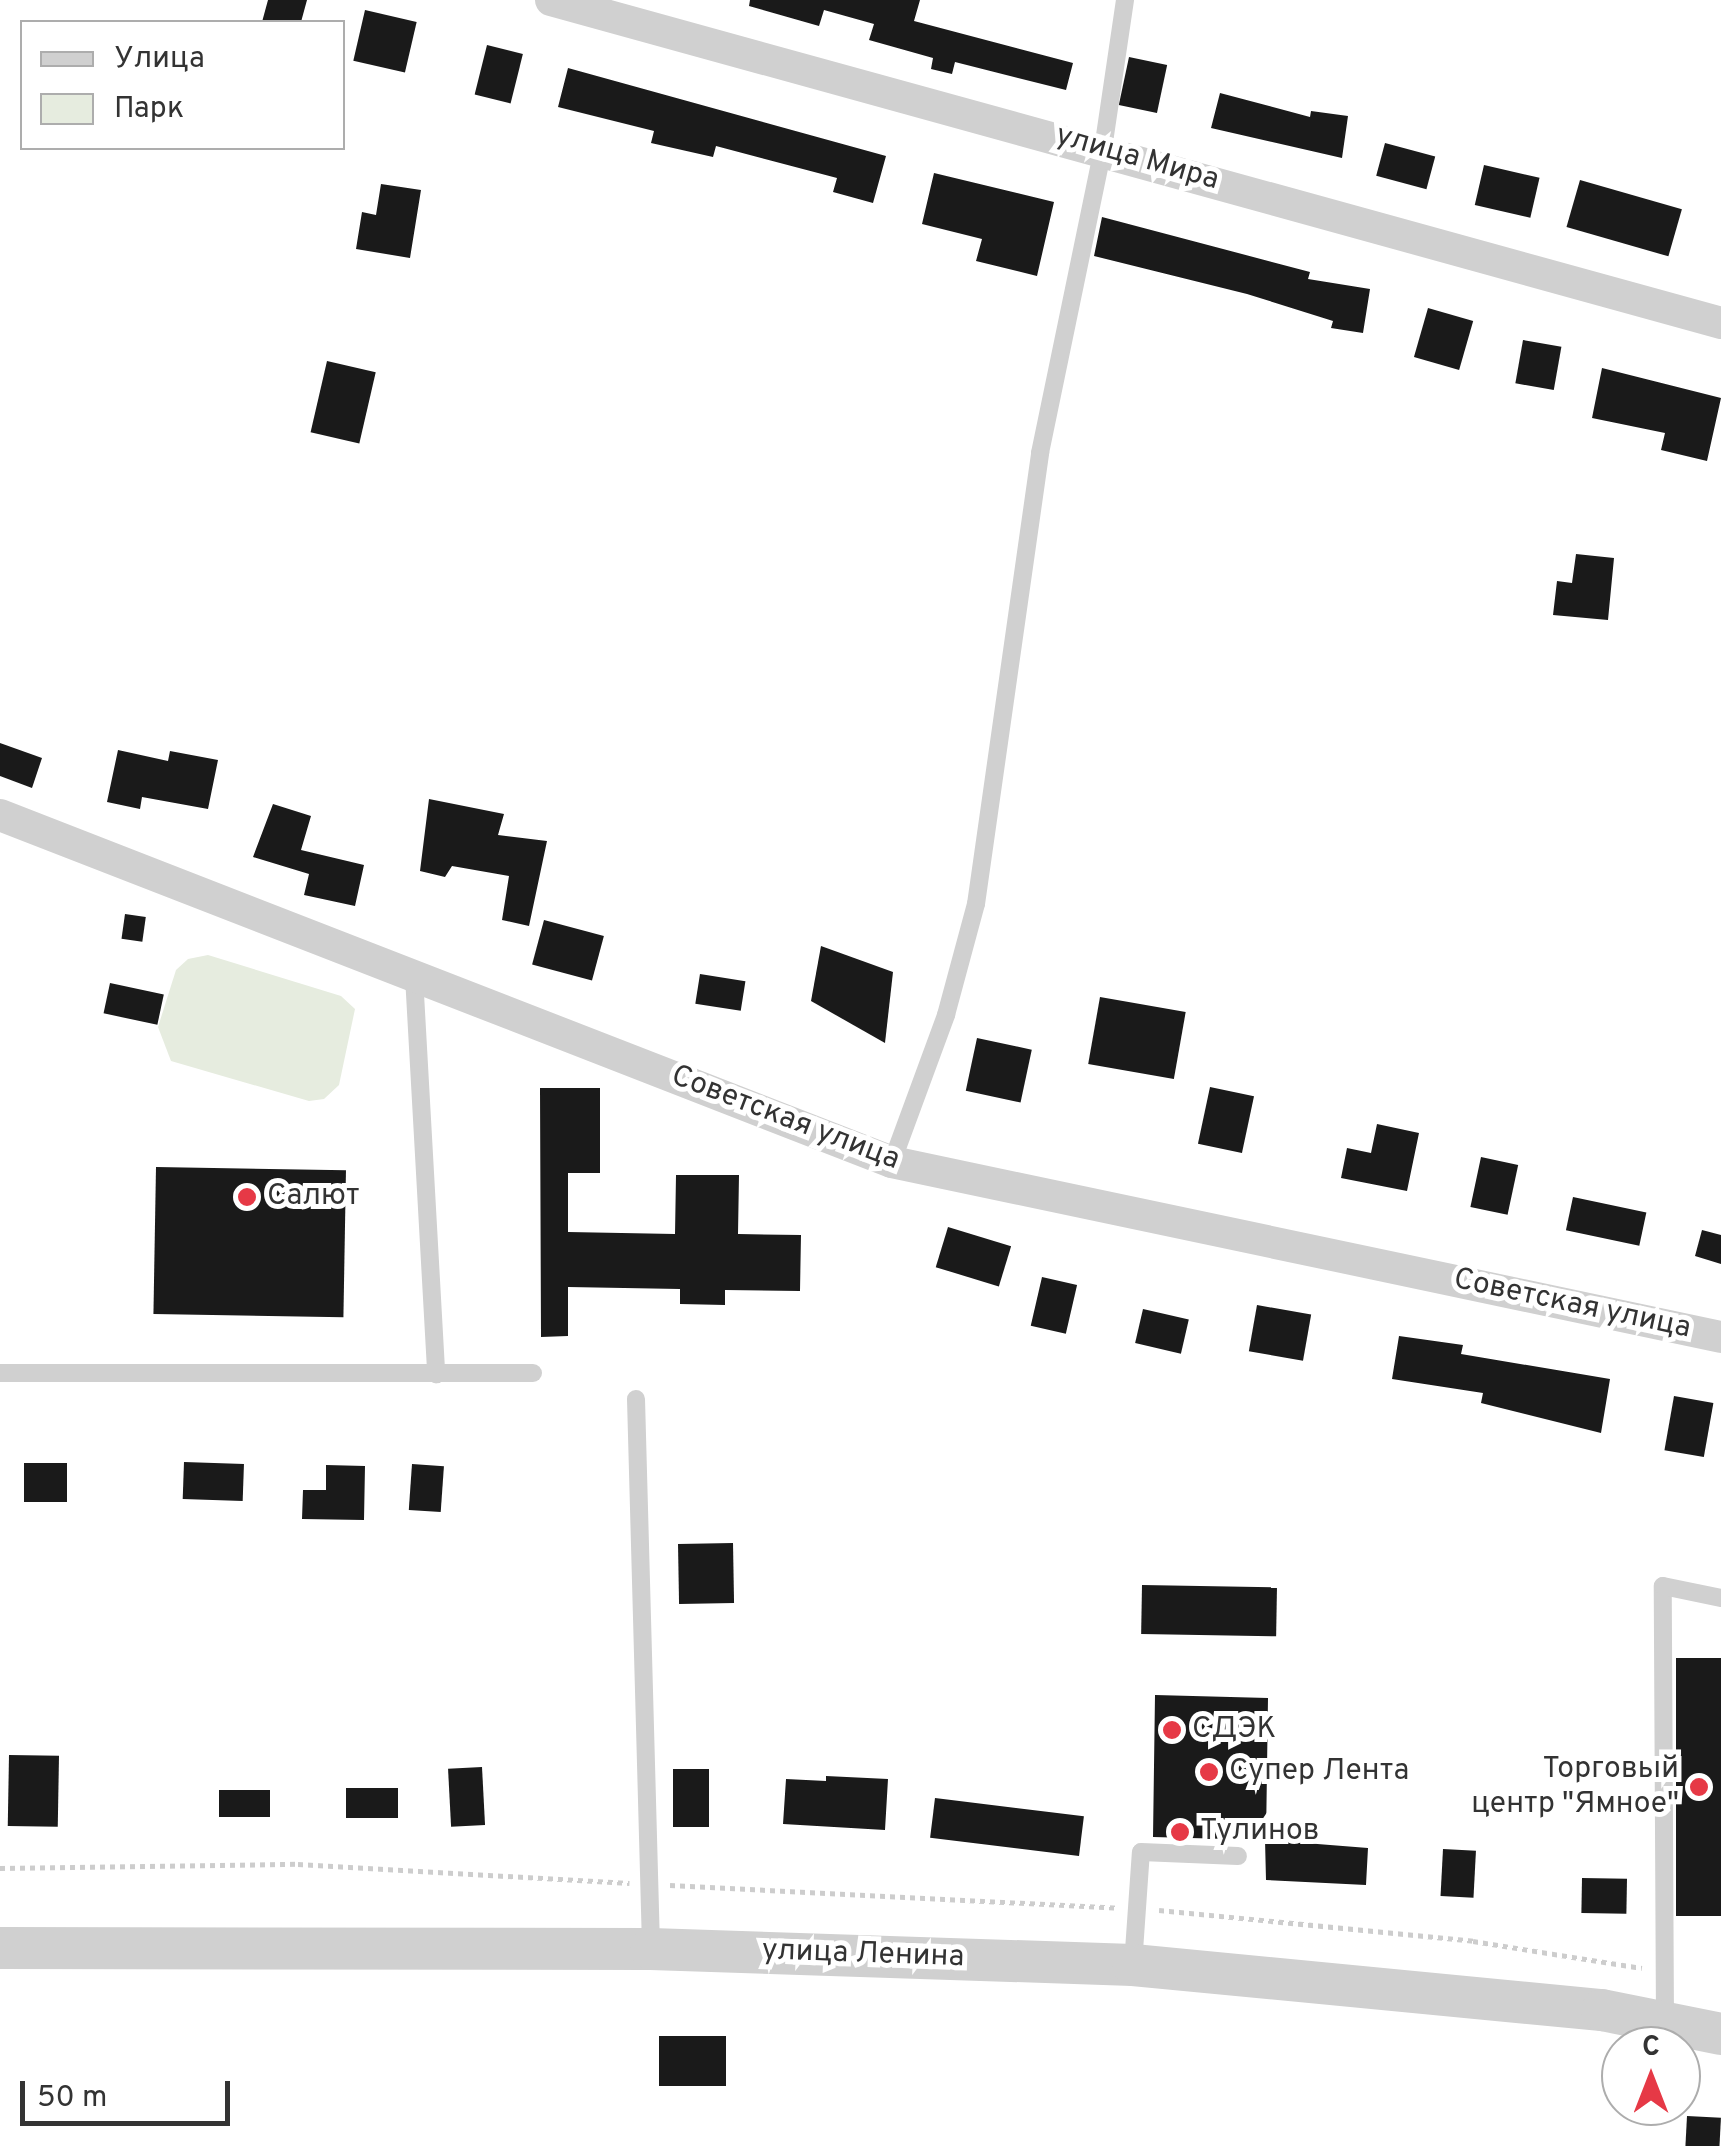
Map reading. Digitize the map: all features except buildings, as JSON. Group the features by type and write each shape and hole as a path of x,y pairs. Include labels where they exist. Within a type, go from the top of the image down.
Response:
{"street":[{"name":"улица Мира","path":"551,0 1103,149 1721,323"},
{"name":"Советская улица","path":"0,815 892,1162 1721,1337"},
{"name":"улица Ленина","path":"0,1948 651,1949 1133,1965 1376,1984 1665,2021 1721,2034"}],"lane":[{"path":"892,1162 946,1015 976,904 1040,453 1103,149 1125,0"},
{"path":"414,976 436,1374"},
{"path":"0,1373 532,1373"},
{"path":"636,1399 651,1949"},
{"path":"1665,2021 1663,1586 1721,1598"},
{"path":"1133,1965 1141,1852 1238,1856"}],"path":[{"path":"0,1868 298,1864 1138,1909 1437,1937 1642,1968"}],"green space":[{"path":"208,955 341,996 355,1009 339,1085 324,1099 309,1101 171,1061 158,1027 176,970 188,959"}],"place":[{"name":"Салют","path":"247,1197"},
{"name":"СДЭК","path":"1172,1730"},
{"name":"Супер Лента","path":"1209,1772"},
{"name":"Торговый центр \"Ямное\"","path":"1699,1787"},
{"name":"Тулинов","path":"1180,1832"}]}
